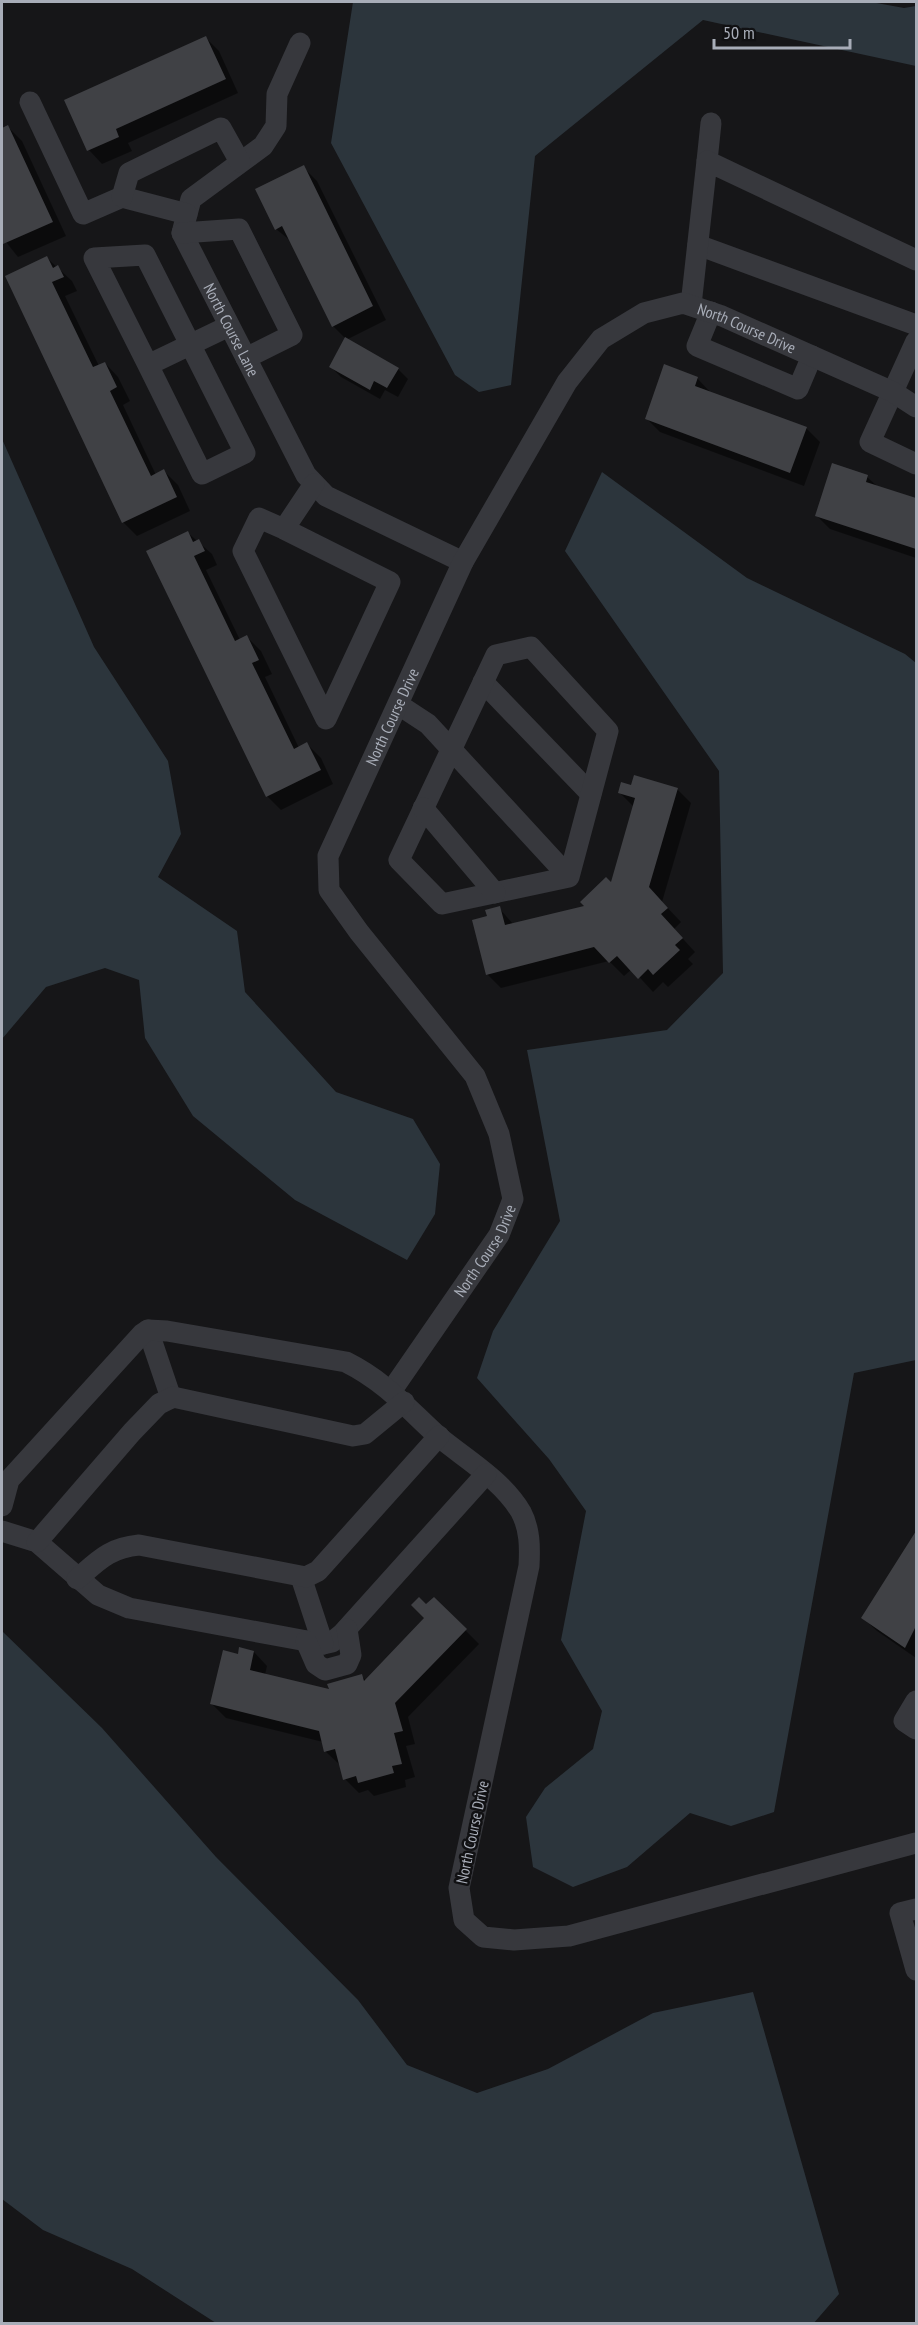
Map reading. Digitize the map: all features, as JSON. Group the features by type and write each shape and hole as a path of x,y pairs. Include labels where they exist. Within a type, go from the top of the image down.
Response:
{"street":[{"path":"185,224 191,198 263,146 276,126 277,94 300,43"},
{"path":"30,102 83,214 122,197 185,224 239,229 292,335 246,358"},
{"path":"711,123 698,245 701,309 697,346 798,388 812,356"},
{"path":"122,197 129,173 221,128 240,162"},
{"path":"707,161 916,260"},
{"name":"North Course Lane","path":"185,224 229,326 306,476 326,496 463,562"},
{"path":"698,245 916,325"},
{"path":"145,255 190,345 245,453 202,474 94,258 145,255"},
{"name":"North Course Drive","path":"171,1398 190,1398 353,1436 365,1434 398,1396 499,1235 513,1199 499,1134 475,1076 359,932 329,890 328,855 463,562 567,382 601,339 644,313 683,303 893,392 916,407"},
{"path":"148,365 229,326"},
{"path":"916,341 870,442 916,464"},
{"path":"284,529 314,484"},
{"path":"259,518 284,529 390,582 326,719 243,551 259,518"},
{"path":"531,647 608,732 569,877 442,904 399,860 496,655 531,647"},
{"path":"483,682 591,794"},
{"path":"399,705 428,724 569,877"},
{"path":"423,808 495,893"},
{"path":"2,1506 9,1480 148,1330 171,1398 159,1404 132,1432 37,1542"},
{"name":"North Course Drive","path":"148,1330 167,1331 346,1362 371,1374 398,1396 439,1436 486,1474 509,1496 522,1514 530,1541 529,1566 459,1888 464,1920 483,1936 514,1940 569,1936 916,1843"},
{"path":"77,1579 109,1552 120,1547 139,1545 301,1577 318,1571 439,1436"},
{"path":"301,1577 316,1664 325,1670 347,1664 351,1655 346,1629 486,1474"},
{"path":"2,1531 37,1542 77,1579 98,1594 129,1608 314,1643"},
{"path":"916,1701 904,1721 916,1729"},
{"path":"916,1909 900,1913 916,1970"}],"shaded area":[{"path":"353,2 871,2 904,8 916,6 916,66 703,20 535,156 511,385 479,392 455,375 331,143"},
{"path":"2,439 94,647 168,761 181,834 158,877 237,931 245,992 336,1092 413,1119 440,1164 435,1214 407,1260 295,1200 193,1116 145,1038 139,980 105,968 46,987 2,1039"},
{"path":"602,472 747,578 905,654 916,663 916,1360 854,1373 774,1812 731,1826 690,1813 627,1867 573,1887 533,1867 526,1817 545,1788 593,1749 602,1711 561,1640 586,1511 549,1459 477,1378 493,1331 560,1221 527,1050 667,1030 723,973 719,771 565,551"},
{"path":"2,1631 102,1728 216,1857 358,2000 407,2065 477,2093 548,2069 653,2013 753,1992 839,2294 813,2324 216,2323 132,2269 43,2230 2,2199"}],"building":[{"path":"206,36 226,79 116,129 119,137 87,151 64,100"},
{"path":"8,125 53,222 3,244 2,128"},
{"path":"304,165 373,306 332,327 282,226 275,230 255,189"},
{"path":"47,256 53,268 58,265 64,277 52,282 93,367 105,362 117,387 110,391 151,476 164,469 177,497 122,523 5,276"},
{"path":"345,337 399,368 387,388 374,381 370,390 329,367"},
{"path":"664,364 698,377 695,386 807,427 790,473 645,419"},
{"path":"832,463 868,475 866,482 916,498 916,549 815,516"},
{"path":"188,531 193,542 199,539 205,551 194,556 235,641 247,635 259,660 252,663 294,749 307,742 321,770 266,797 146,551"},
{"path":"634,775 678,788 649,887 668,908 661,914 683,938 675,945 680,950 653,975 648,969 638,979 617,956 609,963 594,947 486,975 472,920 487,916 485,910 500,906 505,925 584,906 580,902 606,877 611,882 635,798 618,793 621,782 631,785"},
{"path":"916,1531 916,1626 905,1648 861,1618"},
{"path":"419,1597 426,1604 434,1597 467,1629 395,1703 403,1731 394,1733 402,1764 392,1766 394,1773 358,1783 356,1776 343,1780 335,1749 324,1752 319,1731 210,1704 223,1650 238,1654 239,1647 254,1651 250,1670 329,1689 327,1684 362,1674 364,1681 424,1618 411,1605"}]}
